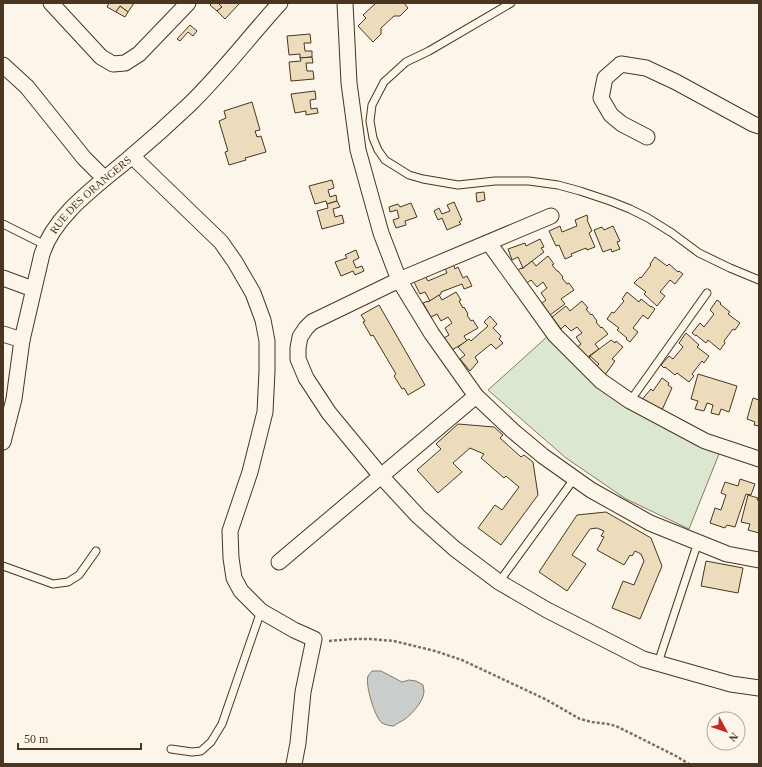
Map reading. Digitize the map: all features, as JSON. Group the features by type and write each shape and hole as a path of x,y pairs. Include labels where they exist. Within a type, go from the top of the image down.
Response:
{"street":[{"path":"51,3 101,57 114,64 125,63 139,54 188,3"},
{"name":"RUE DES ORANGERS","path":"3,442 14,399 22,340 34,289 45,245 55,228 78,202 189,105 217,77 280,3"},
{"path":"345,3 349,83 358,150 381,233 399,280 432,334 476,396 513,431 543,456 590,490 650,522 698,542 728,554 759,560"},
{"path":"647,137 622,124 611,115 601,98 605,78 621,64 646,68 676,82 759,126"},
{"path":"3,65 27,87 84,158 104,178"},
{"path":"132,156 221,242 235,262 253,293 263,320 267,341 265,412 250,472 230,531 231,558 234,578 241,591 261,611 294,630 314,639 303,692 298,743 294,764"},
{"path":"551,216 399,280 312,322 300,337 298,348 298,359 306,378 329,413 381,476 418,516 455,549 499,582 547,610 643,659 731,684 759,688"},
{"path":"488,243 555,335 601,381 630,401 705,441 759,459"},
{"path":"3,278 34,289"},
{"path":"3,334 22,340"},
{"path":"280,562 476,396"}],"lane":[{"path":"511,3 429,51 406,62 384,82 372,105 370,121 373,138 378,150 385,160 409,175 458,185 488,182 529,181 558,185 580,191 610,201 642,215 661,226 699,253 759,280"},
{"path":"3,224 45,245"},
{"path":"630,401 707,293"},
{"path":"499,582 574,479"},
{"path":"658,663 698,542"},
{"path":"3,566 53,584 68,582 79,575 96,550"},
{"path":"171,749 192,752 201,751 211,742 222,724 261,611"}],"path":[{"path":"314,639 330,641 352,639 394,641 462,660 545,699 580,718 592,722 616,726 689,764"}],"green space":[{"path":"548,336 719,454 689,529 626,499 566,458 488,390"}],"shaded area":[{"path":"372,671 381,671 402,682 409,680 416,681 423,685 424,691 422,699 417,707 408,717 394,726 382,723 376,715 369,694 367,680"}],"building":[{"path":"109,3 134,3 128,12 120,6 116,12 107,7"},
{"path":"212,3 218,3 222,7 217,11 210,5"},
{"path":"218,3 240,3 225,19 217,11 222,7"},
{"path":"376,3 404,3 408,8 400,16 394,16 381,28 381,34 373,42 358,26 366,18 363,15"},
{"path":"120,6 128,12 125,17 116,12"},
{"path":"190,25 197,31 193,36 188,32 180,41 177,39"},
{"path":"310,34 311,43 304,43 305,51 312,51 312,57 300,58 300,54 289,55 287,36"},
{"path":"312,57 313,63 306,63 307,71 313,71 314,79 291,81 289,62 301,61 300,58"},
{"path":"315,91 316,99 310,100 311,109 317,108 318,113 306,115 306,111 295,113 291,94"},
{"path":"252,102 260,130 255,131 257,137 261,136 266,152 245,158 246,160 229,165 225,152 228,151 219,121 226,118 224,111"},
{"path":"332,180 334,188 328,190 330,197 336,195 337,201 327,204 326,201 315,204 309,186"},
{"path":"484,192 485,200 477,202 476,193"},
{"path":"337,201 340,207 333,209 335,217 342,215 344,223 322,229 317,211 328,208 327,204"},
{"path":"454,202 462,220 459,222 461,224 447,230 442,218 438,220 434,211 439,208 442,214 450,211 447,205"},
{"path":"411,203 417,217 405,221 406,225 396,228 393,220 399,218 397,210 390,212 389,207 398,204 400,207"},
{"path":"587,215 587,220 592,231 589,233 595,247 587,250 586,248 571,254 572,256 565,259 559,245 556,246 549,231 560,226 562,232 577,226 575,220"},
{"path":"613,226 620,241 617,242 620,249 612,252 611,249 603,252 594,230 602,227 604,230"},
{"path":"540,239 544,247 541,248 544,252 523,268 518,257 512,260 508,249 525,243 526,246"},
{"path":"356,250 359,258 353,261 356,268 362,266 364,271 355,275 353,271 341,276 335,262 347,258 345,255"},
{"path":"548,256 554,264 552,265 567,284 569,283 574,290 561,299 565,304 550,315 542,303 546,300 541,293 547,288 543,282 537,287 531,280 527,283 517,271 532,261 536,266"},
{"path":"655,257 667,266 669,264 678,272 679,271 683,274 675,284 670,280 660,292 665,296 657,306 644,294 646,292 634,283 640,277 641,278"},
{"path":"453,263 455,269 458,267 463,278 467,276 472,286 464,289 462,284 441,292 441,294 430,301 425,292 420,294 413,280 425,276 428,281 447,273 444,266"},
{"path":"456,292 461,300 459,301 468,314 467,315 471,321 473,320 478,328 464,336 467,341 452,350 444,338 449,335 445,328 452,323 448,317 441,321 437,314 431,317 423,303 428,302 439,295 442,300"},
{"path":"627,292 639,302 641,299 655,309 648,319 643,315 633,328 638,332 630,342 617,330 619,328 607,319 624,301 622,299"},
{"path":"717,300 730,312 728,314 740,323 735,330 733,329 724,341 725,343 720,350 708,340 706,343 692,333 700,323 704,327 714,314 710,310"},
{"path":"582,301 588,308 586,309 597,321 596,322 608,334 595,344 599,349 586,360 576,348 581,344 576,337 582,333 577,327 571,331 565,325 561,329 552,317 566,306 570,311"},
{"path":"379,305 425,385 408,395 404,388 402,389 394,376 396,374 373,335 371,336 363,322 365,321 361,315"},
{"path":"490,316 497,324 493,328 501,336 499,339 503,343 496,349 491,344 475,357 478,362 470,371 460,359 465,355 458,347 469,339 471,341 488,326 484,322"},
{"path":"686,333 699,345 697,347 709,356 704,363 702,361 692,374 694,376 689,382 677,373 675,375 661,365 669,356 673,359 683,347 679,343"},
{"path":"611,340 615,343 616,341 623,347 612,359 615,361 605,375 595,368 599,364 590,356"},
{"path":"698,374 737,386 729,412 721,409 719,415 711,413 713,405 707,403 704,411 695,409 698,401 691,399"},
{"path":"662,378 669,383 668,385 672,388 661,412 639,403 651,389 653,391"},
{"path":"753,398 759,400 759,426 754,425 755,422 747,419"},
{"path":"458,424 494,427 503,435 500,438 521,457 524,455 533,462 538,495 501,545 478,528 495,505 502,510 519,487 506,476 504,478 481,458 484,454 470,448 453,463 462,472 438,493 417,470 441,449 436,444"},
{"path":"740,479 755,484 751,495 746,494 735,527 727,525 725,528 710,523 715,508 721,510 726,495 721,493 725,482 738,486"},
{"path":"748,495 758,498 757,500 759,500 759,533 748,530 750,524 741,522"},
{"path":"606,512 651,538 662,566 640,619 612,608 623,581 634,585 644,561 641,554 635,551 632,556 630,555 624,565 597,550 604,537 601,536 604,531 597,528 590,529 572,555 586,564 567,591 539,572 577,515"},
{"path":"706,561 743,568 738,593 701,586"}]}
